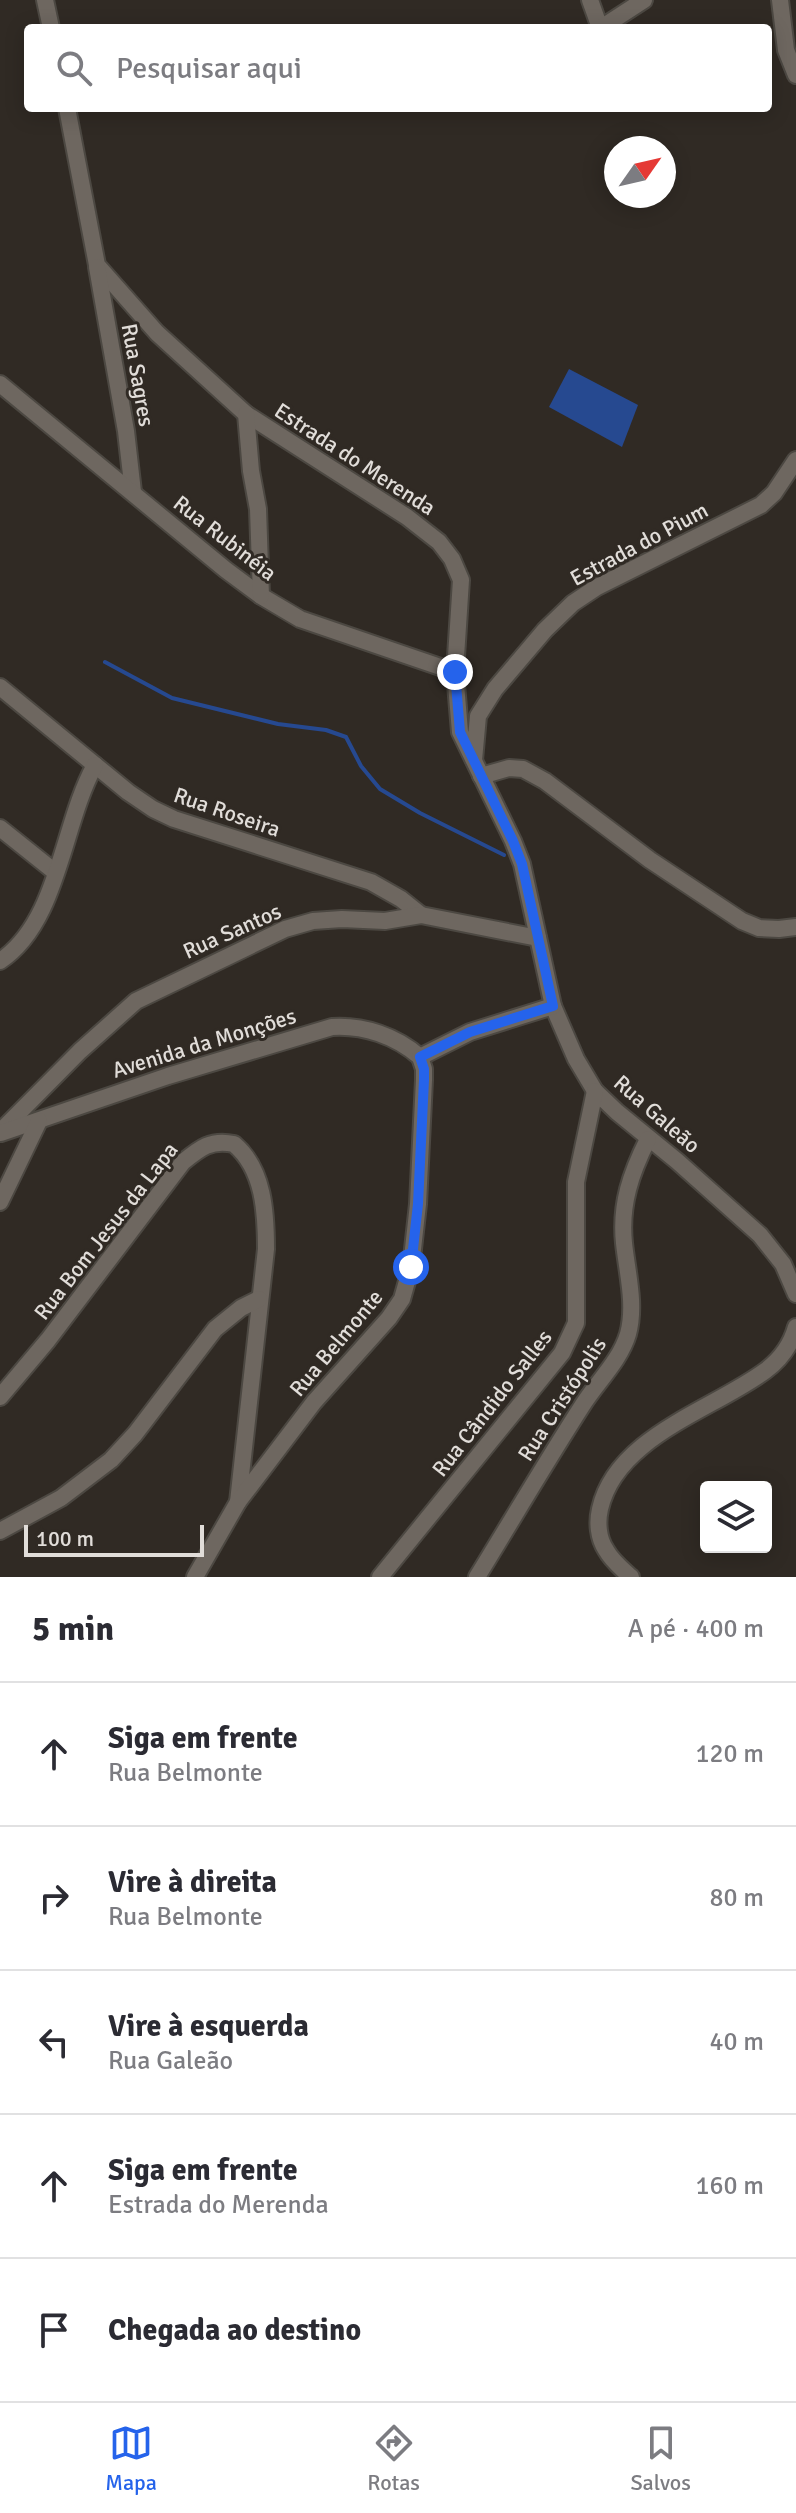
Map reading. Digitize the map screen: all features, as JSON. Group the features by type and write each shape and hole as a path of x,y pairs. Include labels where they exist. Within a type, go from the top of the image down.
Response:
{"street":[{"path":"45,0 50,24"},
{"path":"590,0 599,24"},
{"path":"606,24 644,0"},
{"path":"780,0 786,50 796,75"},
{"path":"68,112 97,265"},
{"name":"Estrada do Merenda","path":"97,265 157,333 246,414 407,517 439,542 452,559 461,580 455,672 460,732 522,864 538,938"},
{"name":"Rua Sagres","path":"97,265 126,431 133,492"},
{"name":"Rua Rubinéia","path":"0,383 261,596 300,619 455,672"},
{"path":"246,414 258,509 261,596"},
{"name":"Estrada do Pium","path":"477,768 478,716 495,689 545,630 573,603 597,587 761,505 774,493 796,460"},
{"name":"Rua Roseira","path":"0,687 140,801 174,819 371,882 421,915"},
{"path":"458,716 468,719 478,716"},
{"path":"0,961 35,925 74,809 95,765"},
{"path":"477,768 523,769 545,781 650,860 742,921 759,928 796,927"},
{"path":"0,828 55,872"},
{"name":"Rua Santos","path":"0,1133 80,1051 136,1001 285,929 313,921 385,921 421,915 538,938"},
{"name":"Rua Galeão","path":"538,938 553,1006 576,1059 595,1091 760,1235 783,1264 796,1294"},
{"path":"420,1057 470,1032 553,1006"},
{"name":"Avenida da Monções","path":"0,1133 168,1076 332,1027 364,1028 400,1043 420,1057"},
{"name":"Rua Belmonte","path":"195,1577 238,1502 314,1402 389,1318 402,1299 411,1267 418,1204 424,1080 420,1057"},
{"name":"Rua Cândido Salles","path":"380,1577 553,1364 571,1337 576,1323 576,1182 595,1091"},
{"path":"0,1202 39,1121"},
{"name":"Rua Cristópolis","path":"477,1577 627,1336 631,1302 623,1241 624,1205 631,1172 648,1139"},
{"name":"Rua Bom Jesus da Lapa","path":"0,1397 48,1340 183,1162 212,1143 234,1144 250,1162 258,1183 266,1214 266,1249 259,1299"},
{"path":"238,1502 259,1299"},
{"path":"0,1531 61,1498 111,1460 135,1434 215,1329 241,1308 259,1299"},
{"path":"631,1577 604,1548 599,1533 598,1517 603,1496 613,1477 632,1455 653,1439 765,1371 789,1346 796,1327"}],"water":[{"path":"569,369 638,405 622,447 549,407"}],"waterway":[{"path":"105,662 172,698 278,724 326,730 346,737 361,766 380,789 504,855"}],"route":[{"path":"411,1267 418,1204 424,1080 420,1057 470,1032 553,1006 522,864 460,732 455,672"}]}
